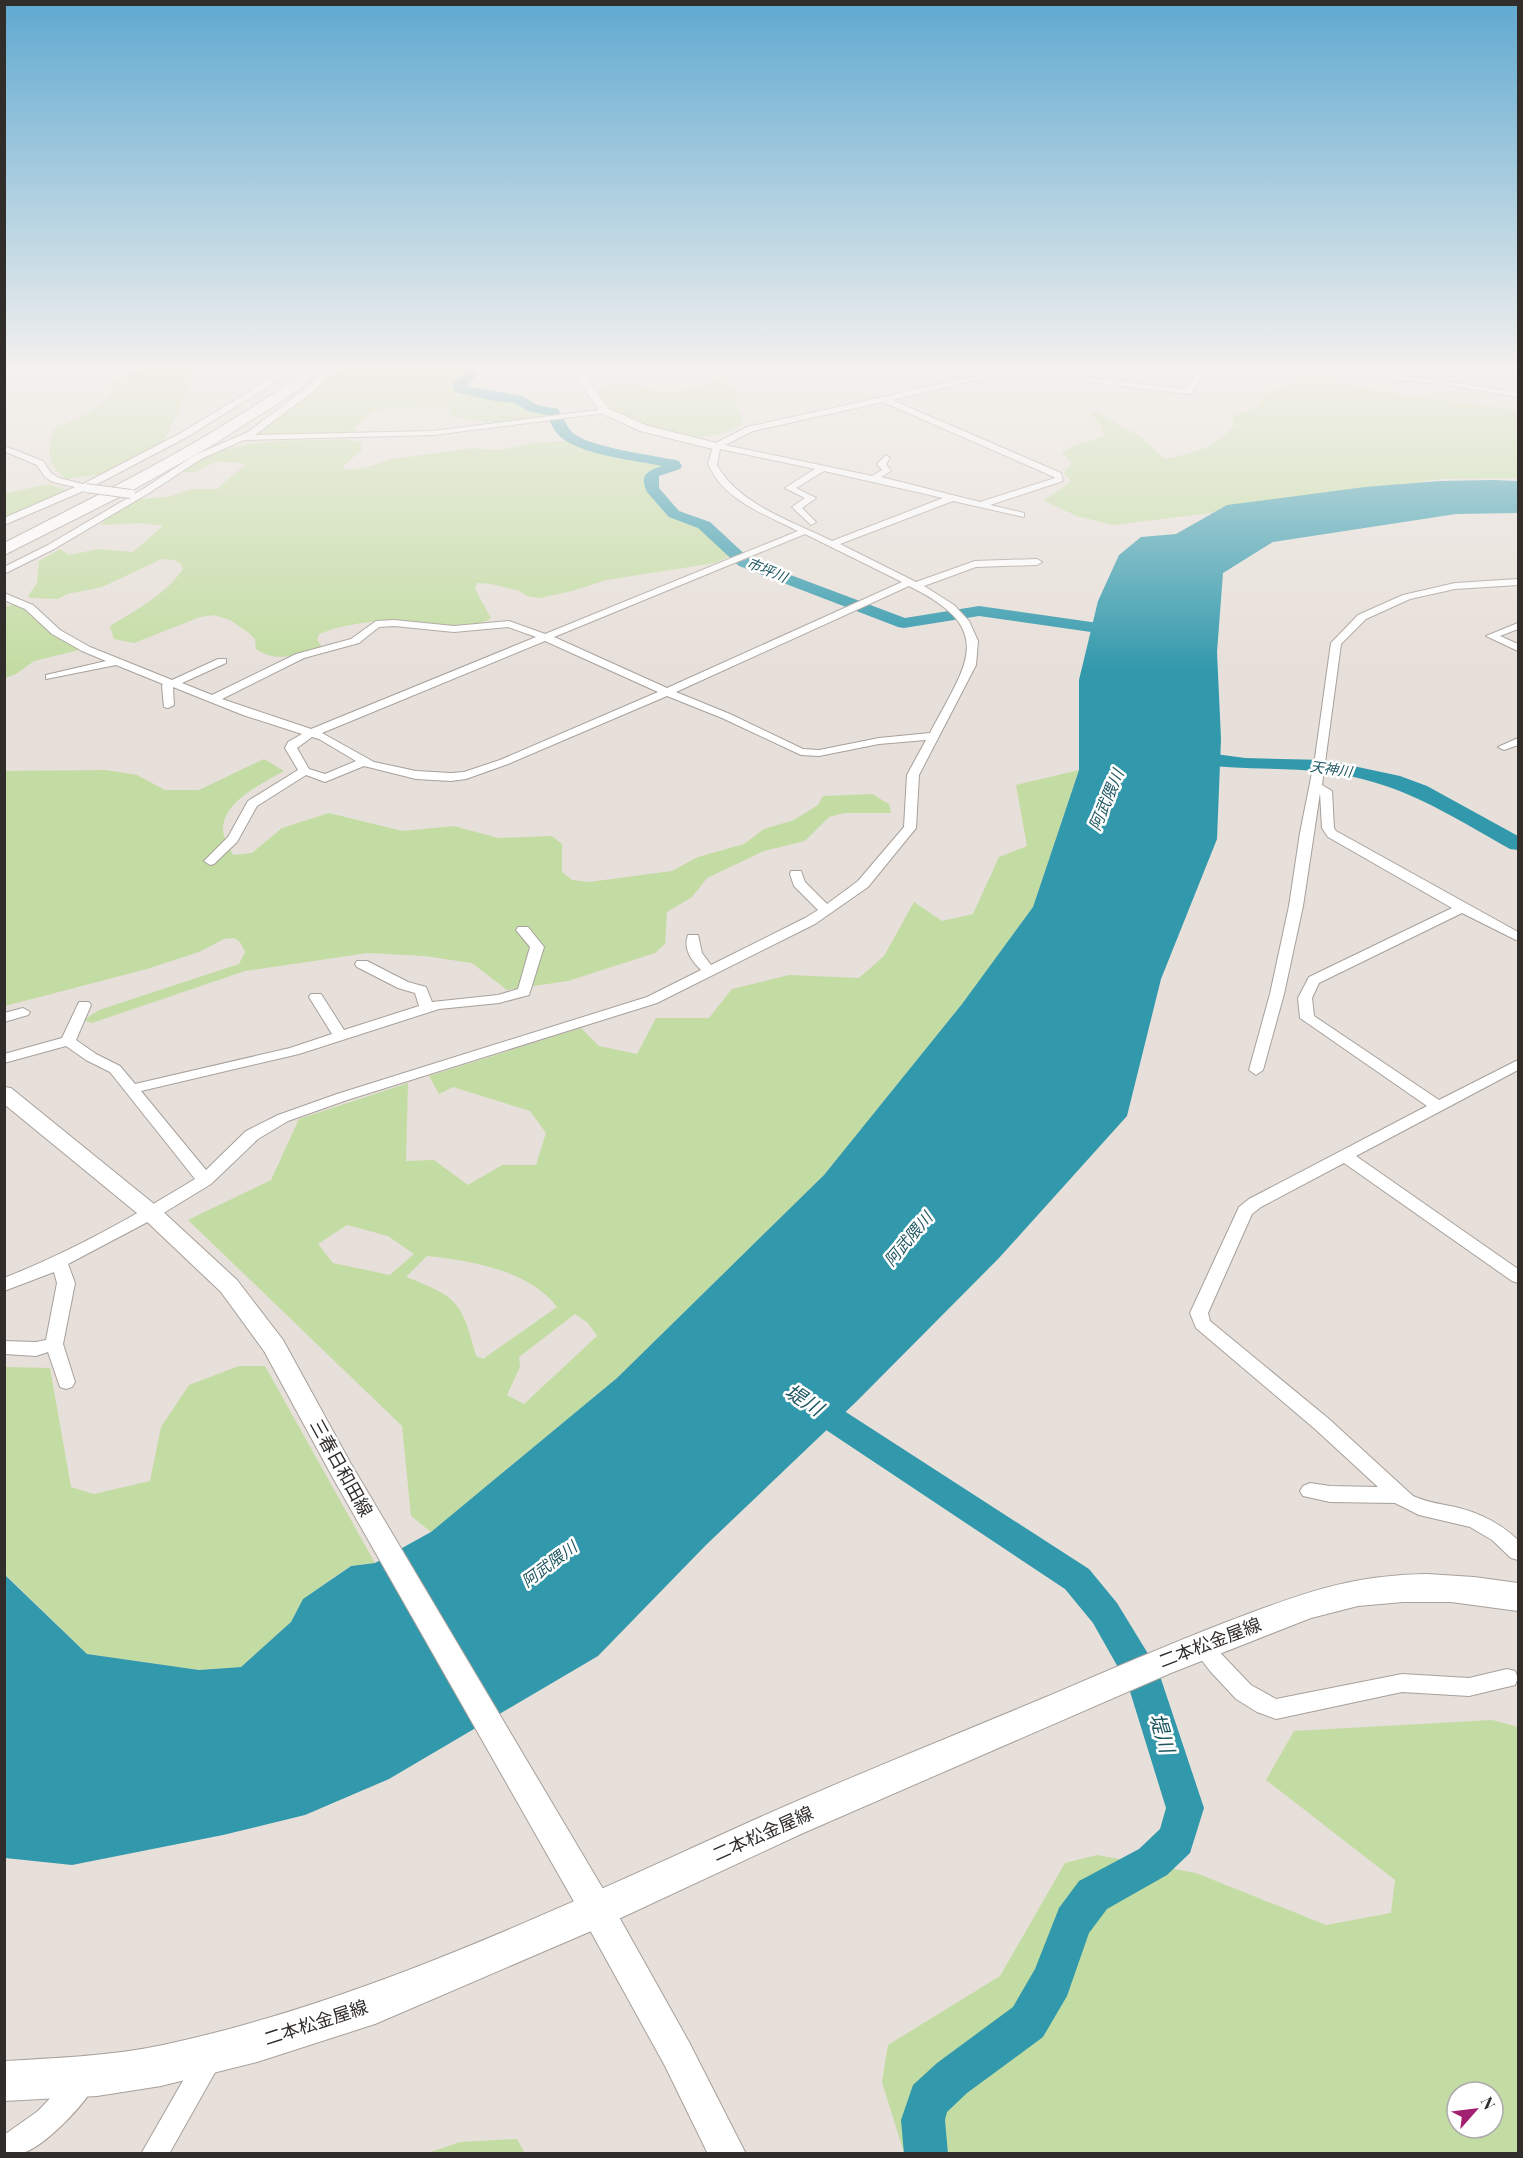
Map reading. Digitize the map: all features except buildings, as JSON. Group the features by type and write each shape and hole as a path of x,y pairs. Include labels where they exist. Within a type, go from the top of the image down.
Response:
{"highway":[{"path":"4,542 144,468"},
{"path":"4,550 158,468"}],"main road":[{"name":"三春日和田線","path":"4,1093 151,1213 230,1286 259,1324 274,1346 334,1456 597,1910 677,2054 728,2154"},
{"name":"二本松金屋線","path":"4,2081 87,2077 161,2066 257,2042 375,2004 597,1910 788,1822 1116,1683 1153,1664 1309,1605 1340,1596 1434,1588 1518,1597"}],"street":[{"path":"43,468 48,475 56,480 133,495 153,496"},
{"path":"4,522 85,487 122,468"},
{"path":"4,571 51,547 133,495 146,491 182,468"},
{"path":"4,1285 59,1262 151,1213 205,1180 252,1135 283,1118 342,1097 652,1000 753,951 826,911 864,884 910,828 913,775 971,665 973,640 964,621 941,599 832,544 804,526 751,504 735,492 716,468"},
{"path":"804,526 797,507 812,498 789,488 822,468 874,478 1021,515"},
{"path":"874,478 887,471 884,468"},
{"path":"980,505 1060,479 1058,475 1041,468"},
{"path":"995,500 1033,497"},
{"path":"832,544 952,498"},
{"path":"364,762 325,778 305,771 291,748 292,744 312,734 546,638 804,526 822,516"},
{"path":"4,596 29,607 69,641 171,683 334,742 364,762 387,770 416,775 451,777 466,775 540,748 913,583 988,559 1037,562"},
{"path":"1256,1070 1280,983 1296,906 1336,643 1362,618 1407,597 1455,586 1518,582"},
{"path":"213,699 300,656 355,641 376,624 400,623 454,629 509,624 762,732 801,752 819,753 879,741 933,736"},
{"path":"1518,626 1491,636 1518,648"},
{"path":"50,677 119,661"},
{"path":"168,705 167,686 222,661"},
{"path":"1504,747 1518,741"},
{"path":"210,861 233,839 252,804 305,771"},
{"path":"1315,786 1326,791 1328,828 1332,834 1518,937"},
{"path":"796,874 799,883 826,911"},
{"path":"1439,1107 1307,1018 1306,989 1314,980 1462,908"},
{"path":"132,1089 294,1051 437,1005 499,999 524,992 537,948 523,930"},
{"path":"693,938 692,949 699,961 710,971"},
{"path":"362,964 403,985 421,990 427,1008"},
{"path":"316,998 340,1036"},
{"path":"68,1041 84,1005"},
{"path":"4,1018 23,1012"},
{"path":"68,1041 91,1057 115,1069 205,1180"},
{"path":"4,1059 68,1041"},
{"path":"1518,1064 1255,1203 1245,1211 1199,1313 1202,1324 1322,1424 1399,1495 1423,1510 1461,1516 1484,1524 1498,1533 1518,1552"},
{"path":"1345,1156 1518,1277"},
{"path":"59,1262 66,1283 54,1344 66,1382"},
{"path":"4,1347 36,1349 54,1344"},
{"path":"1310,1491 1330,1494 1399,1495"},
{"path":"1201,1646 1244,1694 1262,1705 1276,1709 1402,1683 1469,1687 1507,1678"},
{"path":"154,2154 214,2053"},
{"path":"4,2150 42,2127 64,2107 87,2077"}],"green space":[{"path":"55,468 116,468 101,474 66,479"},
{"path":"189,468 203,468 193,473 182,472"},
{"path":"242,468 344,468 345,470 363,468 669,468 653,476 658,495 676,510 711,525 724,534 740,552 715,563 606,580 572,591 539,598 491,584 477,583 475,589 491,618 480,624 454,628 388,621 362,623 319,634 317,640 322,647 297,655 280,657 264,654 256,649 255,639 249,633 230,620 214,615 200,617 134,643 114,639 110,626 140,608 168,587 183,569 181,564 174,560 162,559 102,587 67,594 58,599 28,596 37,583 39,561 60,549 69,555 97,549 133,552 163,526 143,523 101,525 104,520 140,499 168,497 191,489 217,489"},
{"path":"1068,468 1518,468 1518,478 1441,479 1226,511 1113,525 1077,516 1044,501 1071,481 1064,473"},
{"path":"48,484 67,490 5,518 4,494"},
{"path":"16,604 79,650 34,661 16,674 5,678 4,607"},
{"path":"264,759 284,771 246,794 230,809 225,818 223,831 233,855 252,853 282,828 329,813 402,831 454,826 498,838 552,836 562,844 562,872 572,880 589,882 672,871 698,857 744,844 764,829 794,820 818,805 823,796 872,794 889,804 891,813 844,813 829,817 805,841 764,851 707,878 692,897 667,912 665,944 655,953 568,981 507,990 472,963 424,956 368,953 245,971 92,1023 84,1020 99,1010 239,964 245,952 240,942 234,938 224,939 199,952 147,969 5,1006 5,771 106,770 137,775 165,790 199,790"},
{"path":"1079,770 1033,907 962,1004 824,1175 617,1378 431,1532 411,1516 402,1426 188,1220 271,1180 299,1119 408,1083 406,1161 434,1160 468,1185 502,1165 536,1165 546,1133 530,1111 453,1087 439,1094 429,1076 581,1028 599,1046 637,1054 656,1018 709,1018 732,989 789,975 859,978 884,956 914,902 942,921 973,914 999,857 1027,846 1016,785","holes":["347,1225 388,1236 414,1254 390,1275 333,1263 318,1244","427,1256 462,1261 515,1276 545,1294 557,1307 483,1359 476,1356 466,1324 455,1304 437,1290 406,1277","575,1314 588,1323 597,1336 524,1404 507,1395 520,1367 519,1357"]},
{"path":"239,1366 265,1366 375,1563 350,1566 303,1599 291,1622 241,1667 199,1670 87,1654 5,1574 4,1367 50,1368 71,1487 94,1494 150,1481 161,1427 189,1385"},
{"path":"1492,1720 1518,1727 1518,2153 904,2153 882,2082 888,2045 1000,1976 1065,1863 1097,1855 1196,1873 1326,1925 1391,1913 1395,1880 1266,1780 1294,1731"},
{"path":"517,2139 525,2153 428,2153 460,2142"}],"water":[{"name":"阿武隈川","path":"1440,481 1518,481 1518,513 1456,514 1273,542 1223,573 1217,652 1221,739 1217,839 1161,979 1127,1116 999,1258 857,1401 706,1545 598,1656 389,1779 305,1815 223,1835 72,1865 5,1858 4,1574 87,1654 199,1670 241,1667 291,1622 303,1599 351,1566 375,1563 431,1532 617,1378 824,1175 962,1004 1033,907 1079,770 1079,680 1098,601 1119,555 1141,537 1176,534 1227,505 1365,487"}],"waterway":[{"name":"市坪川","path":"670,468 652,474 652,489 674,514 704,525 745,563 904,623 979,611 1126,632"},
{"name":"天神川","path":"1186,756 1245,764 1325,766 1393,780 1420,790 1518,844"},
{"name":"堤川","path":"807,1402 1077,1579 1105,1613 1145,1681 1185,1808 1176,1840 1153,1862 1093,1895 1073,1922 1052,1981 1028,2022 952,2078 928,2100 923,2120 926,2154"}]}
